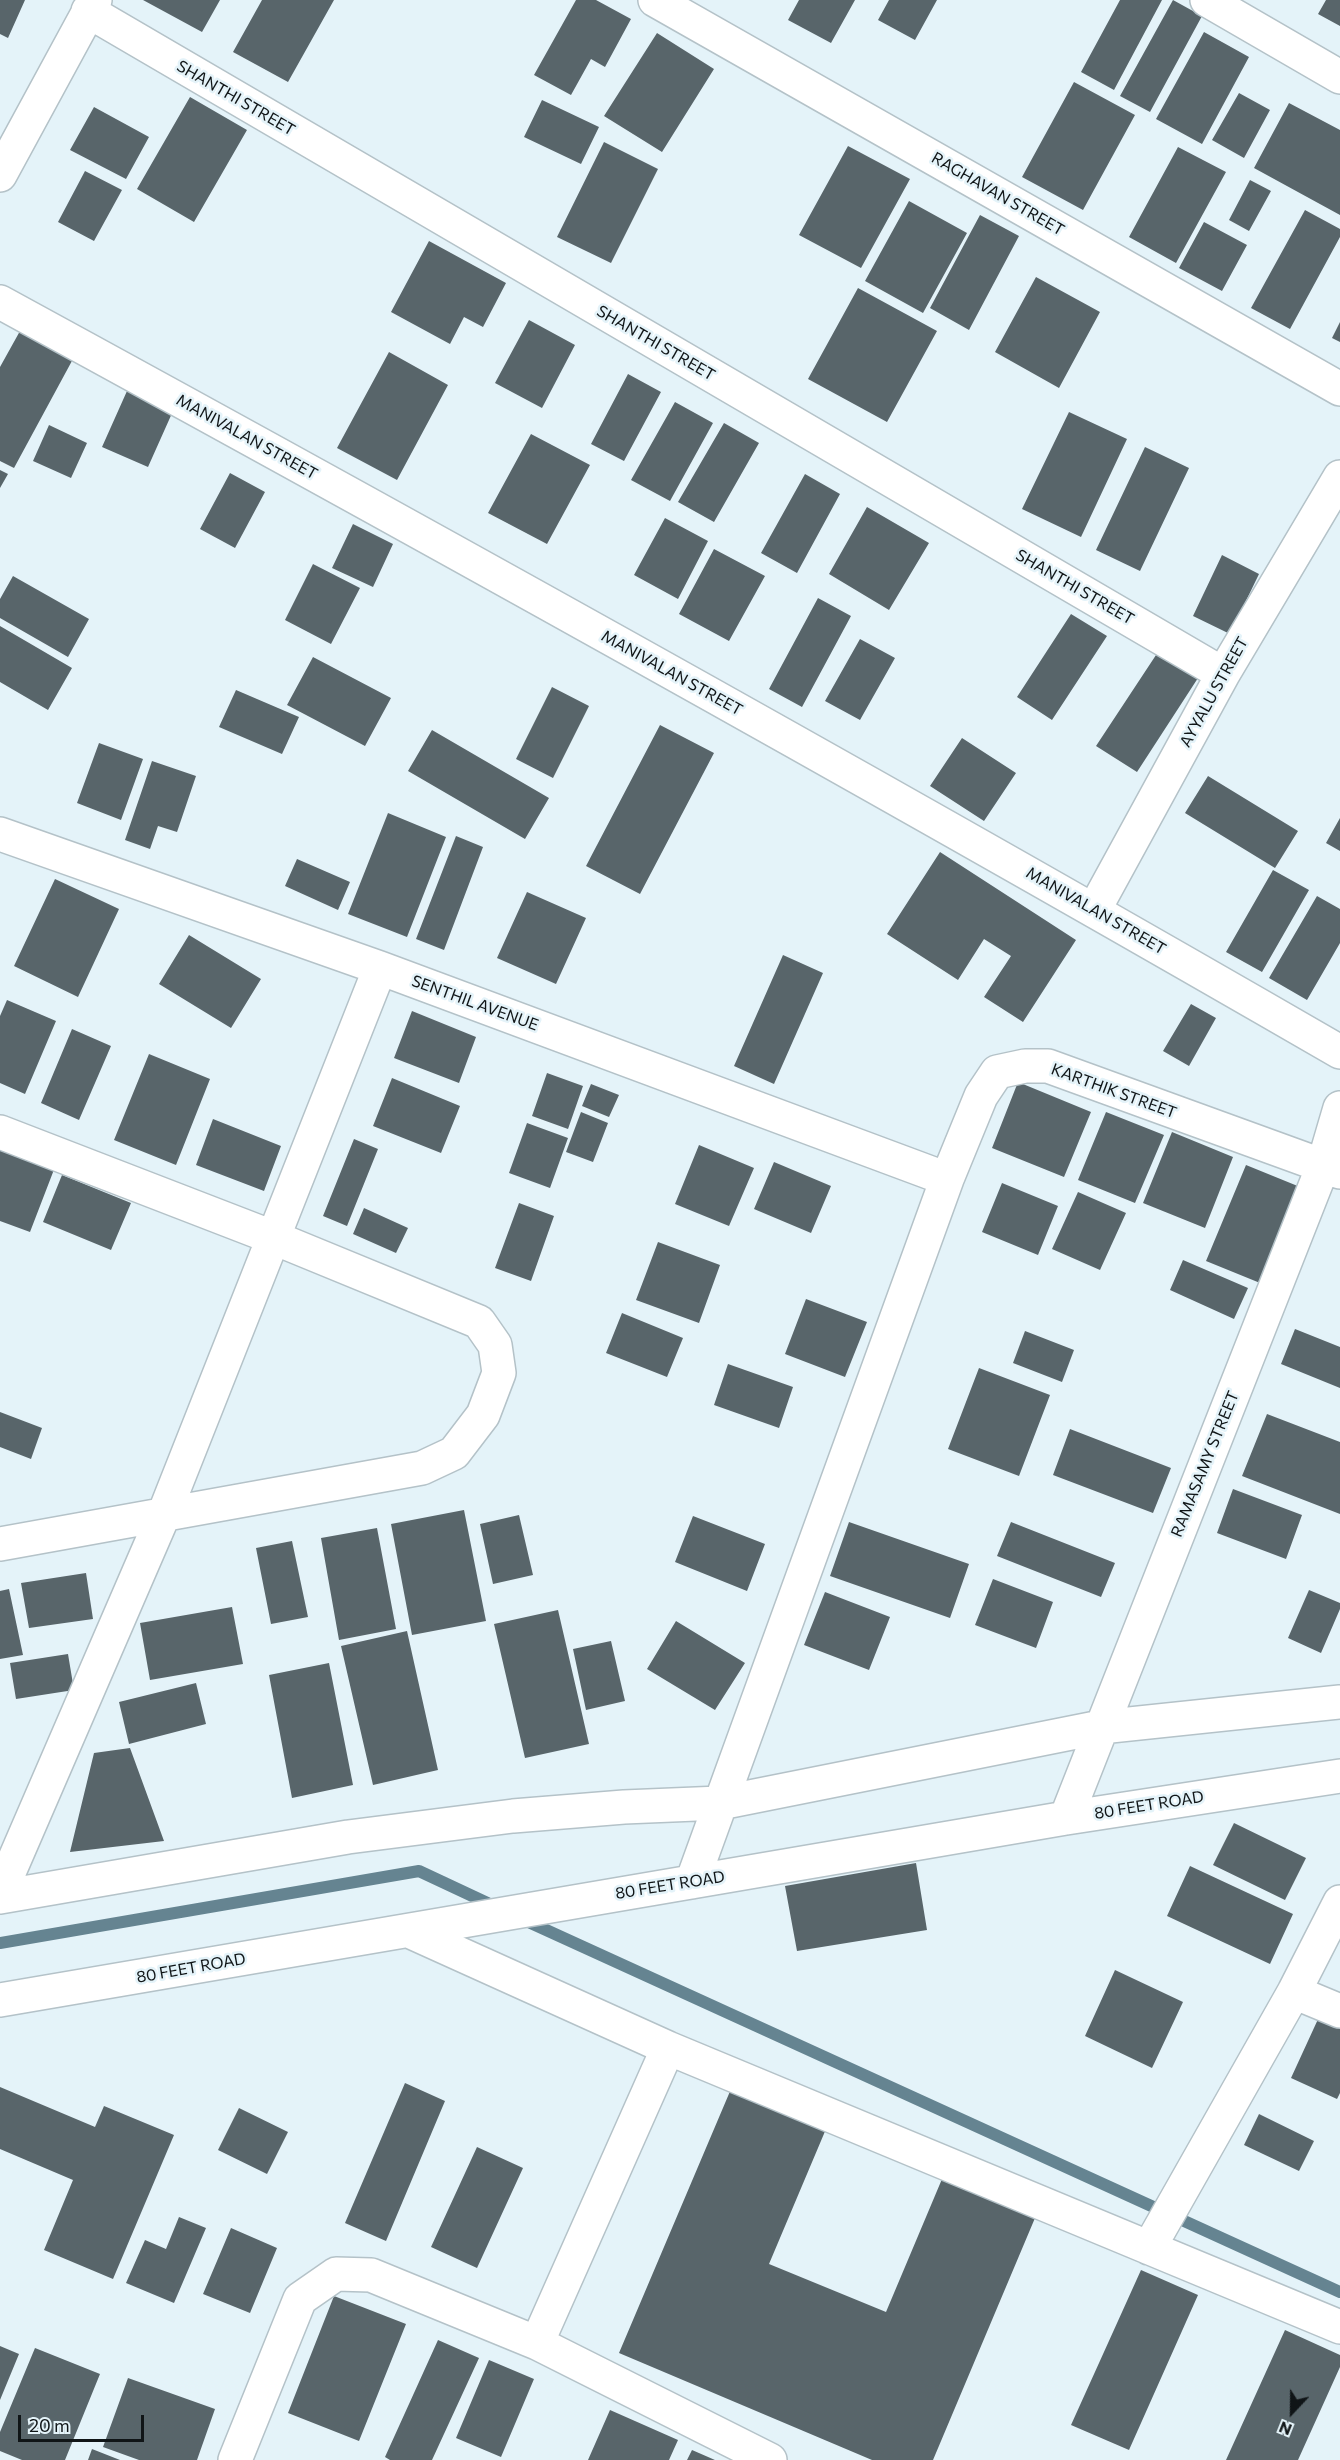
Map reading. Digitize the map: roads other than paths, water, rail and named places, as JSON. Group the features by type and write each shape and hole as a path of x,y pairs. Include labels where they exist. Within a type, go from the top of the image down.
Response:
{"street":[{"name":"RAGHAVAN STREET","path":"655,0 1340,389"},
{"path":"1207,0 1340,77"},
{"path":"0,175 92,6"},
{"name":"SHANTHI STREET","path":"92,6 1223,674"},
{"name":"MANIVALAN STREET","path":"0,302 389,514 1094,910 1340,1052"},
{"name":"AYYALU STREET","path":"1094,910 1223,674 1340,477"},
{"name":"SENTHIL AVENUE","path":"0,834 380,968 947,1179"},
{"path":"0,1895 164,1514 380,968"},
{"name":"KARTHIK STREET","path":"947,1179 981,1096 997,1072 1025,1066 1048,1066 1331,1169"},
{"name":"RAMASAMY STREET","path":"1065,1818 1331,1169 1340,1108"},
{"path":"0,1132 272,1237 479,1322 495,1345 499,1373 483,1415 454,1453 422,1468 0,1544"},
{"path":"692,1882 947,1179"},
{"path":"0,1895 348,1837 524,1815 624,1807 720,1803 1101,1727 1340,1702"},
{"name":"80 FEET ROAD","path":"0,2000 1065,1818 1340,1776"},
{"path":"1154,2240 1294,1992 1340,1902"},
{"path":"409,1931 668,2048 1154,2240 1340,2327"},
{"path":"1294,1992 1340,2011"},
{"path":"537,2343 668,2048"},
{"path":"235,2460 300,2299 336,2274 371,2275 537,2343 770,2460"}],"waterway":[{"path":"0,1943 419,1871 498,1908"},
{"path":"522,1919 1340,2292"}]}
